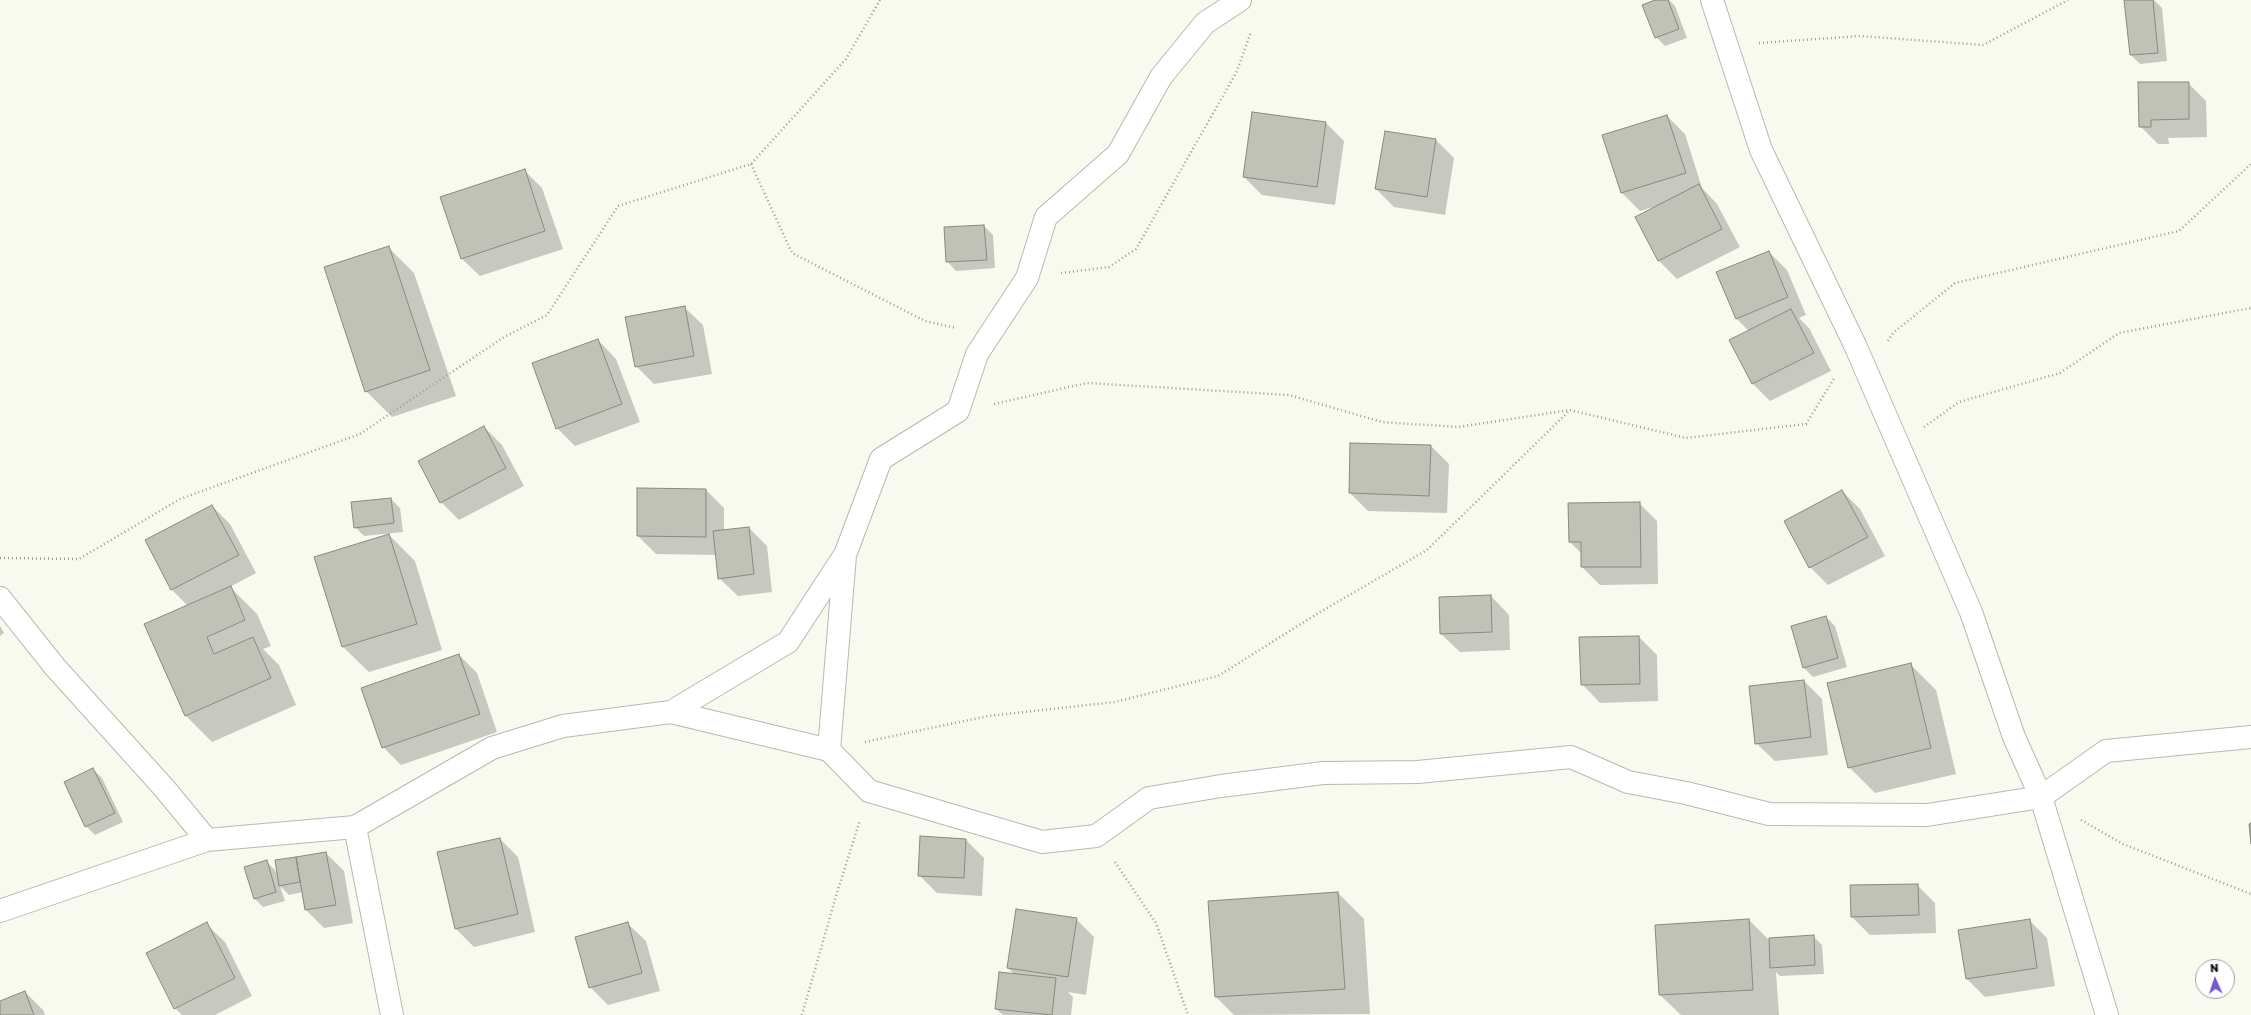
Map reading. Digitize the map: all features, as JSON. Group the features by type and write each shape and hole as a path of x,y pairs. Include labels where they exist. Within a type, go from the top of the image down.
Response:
{"street":[{"path":"671,712 788,642 845,555 881,459 958,411 977,354 1027,278 1046,217 1118,154 1161,77 1205,23 1240,0"},
{"path":"1712,0 1761,150 1869,376 1971,612 2014,737 2041,797 2106,1015"},
{"path":"829,750 845,555"},
{"path":"0,598 55,667 165,789 207,840"},
{"path":"0,911 207,840 355,827 492,748 563,726 671,712 829,750 869,791 1042,842 1096,836 1149,798 1221,786 1323,774 1418,772 1571,757 1628,782 1686,793 1769,814 1927,815 2041,797 2106,752 2251,737"},
{"path":"355,827 392,1015"}],"path":[{"path":"0,558 79,559 180,499 360,434 504,337 547,315 618,206 751,164 846,59 880,0"},
{"path":"1727,46 1860,36 1982,45 2068,0"},
{"path":"1027,278 1110,267 1136,249 1236,73 1252,29"},
{"path":"751,164 792,253 926,321 958,328 977,354"},
{"path":"1869,376 1893,333 1955,283 2179,231 2251,164"},
{"path":"1900,445 1959,402 2060,373 2119,333 2251,308"},
{"path":"958,411 1087,383 1289,395 1382,422 1450,426 1570,410 1686,438 1806,424 1854,345"},
{"path":"829,750 988,716 1115,702 1218,676 1320,612 1427,550 1570,410"},
{"path":"802,1015 836,896 869,791"},
{"path":"2041,797 2123,844 2251,894"},
{"path":"1096,836 1156,923 1188,1015"}],"building":[{"path":"1655,0 1668,0 1679,29 1655,38 1642,5"},
{"path":"2124,0 2153,0 2158,53 2130,55"},
{"path":"2138,82 2189,82 2189,119 2151,120 2151,127 2139,127"},
{"path":"1252,112 1326,122 1317,187 1243,177"},
{"path":"1667,115 1686,173 1621,193 1602,135"},
{"path":"1385,131 1436,139 1427,197 1375,189"},
{"path":"525,169 545,231 461,259 440,197"},
{"path":"1699,184 1722,229 1658,261 1635,217"},
{"path":"984,225 987,260 946,262 944,227"},
{"path":"389,246 430,370 365,392 324,267"},
{"path":"1769,251 1788,297 1736,319 1716,272"},
{"path":"685,306 694,356 635,367 625,317"},
{"path":"1791,309 1814,353 1752,384 1729,340"},
{"path":"598,339 622,404 556,429 532,363"},
{"path":"484,426 506,468 440,503 418,461"},
{"path":"1350,443 1431,445 1429,496 1349,493"},
{"path":"637,488 706,489 706,537 637,536"},
{"path":"1842,490 1868,537 1809,568 1784,521"},
{"path":"391,498 394,523 354,528 351,502"},
{"path":"1640,502 1641,567 1581,567 1581,542 1569,542 1568,503"},
{"path":"212,505 239,555 171,590 145,540"},
{"path":"749,527 754,574 718,579 713,531"},
{"path":"389,534 417,624 342,647 314,557"},
{"path":"231,586 245,620 207,637 214,654 253,637 271,678 185,716 144,624"},
{"path":"1491,595 1492,632 1440,634 1439,597"},
{"path":"1826,616 1838,658 1803,668 1791,626"},
{"path":"1639,636 1640,684 1581,685 1579,637"},
{"path":"459,654 480,714 382,748 361,688"},
{"path":"1911,663 1931,748 1848,768 1827,683"},
{"path":"1804,680 1811,737 1755,744 1749,686"},
{"path":"93,768 115,813 85,827 64,782"},
{"path":"2251,823 2251,844 2249,824"},
{"path":"920,836 966,839 964,878 918,876"},
{"path":"500,838 518,914 455,929 437,852"},
{"path":"326,852 336,905 305,910 296,857"},
{"path":"296,857 300,882 279,886 275,860"},
{"path":"267,860 276,892 254,899 244,867"},
{"path":"1918,884 1919,915 1851,917 1850,885"},
{"path":"1338,892 1345,989 1215,997 1208,901"},
{"path":"1016,909 1077,918 1068,977 1007,968"},
{"path":"1749,919 1753,990 1659,995 1655,925"},
{"path":"2030,919 2037,968 1966,979 1958,930"},
{"path":"207,922 235,978 174,1009 146,953"},
{"path":"628,922 642,973 589,988 575,937"},
{"path":"1814,935 1815,965 1770,968 1769,938"},
{"path":"999,972 1056,978 1052,1015 995,1009"},
{"path":"25,991 34,1015 0,1015 0,1001"}]}
